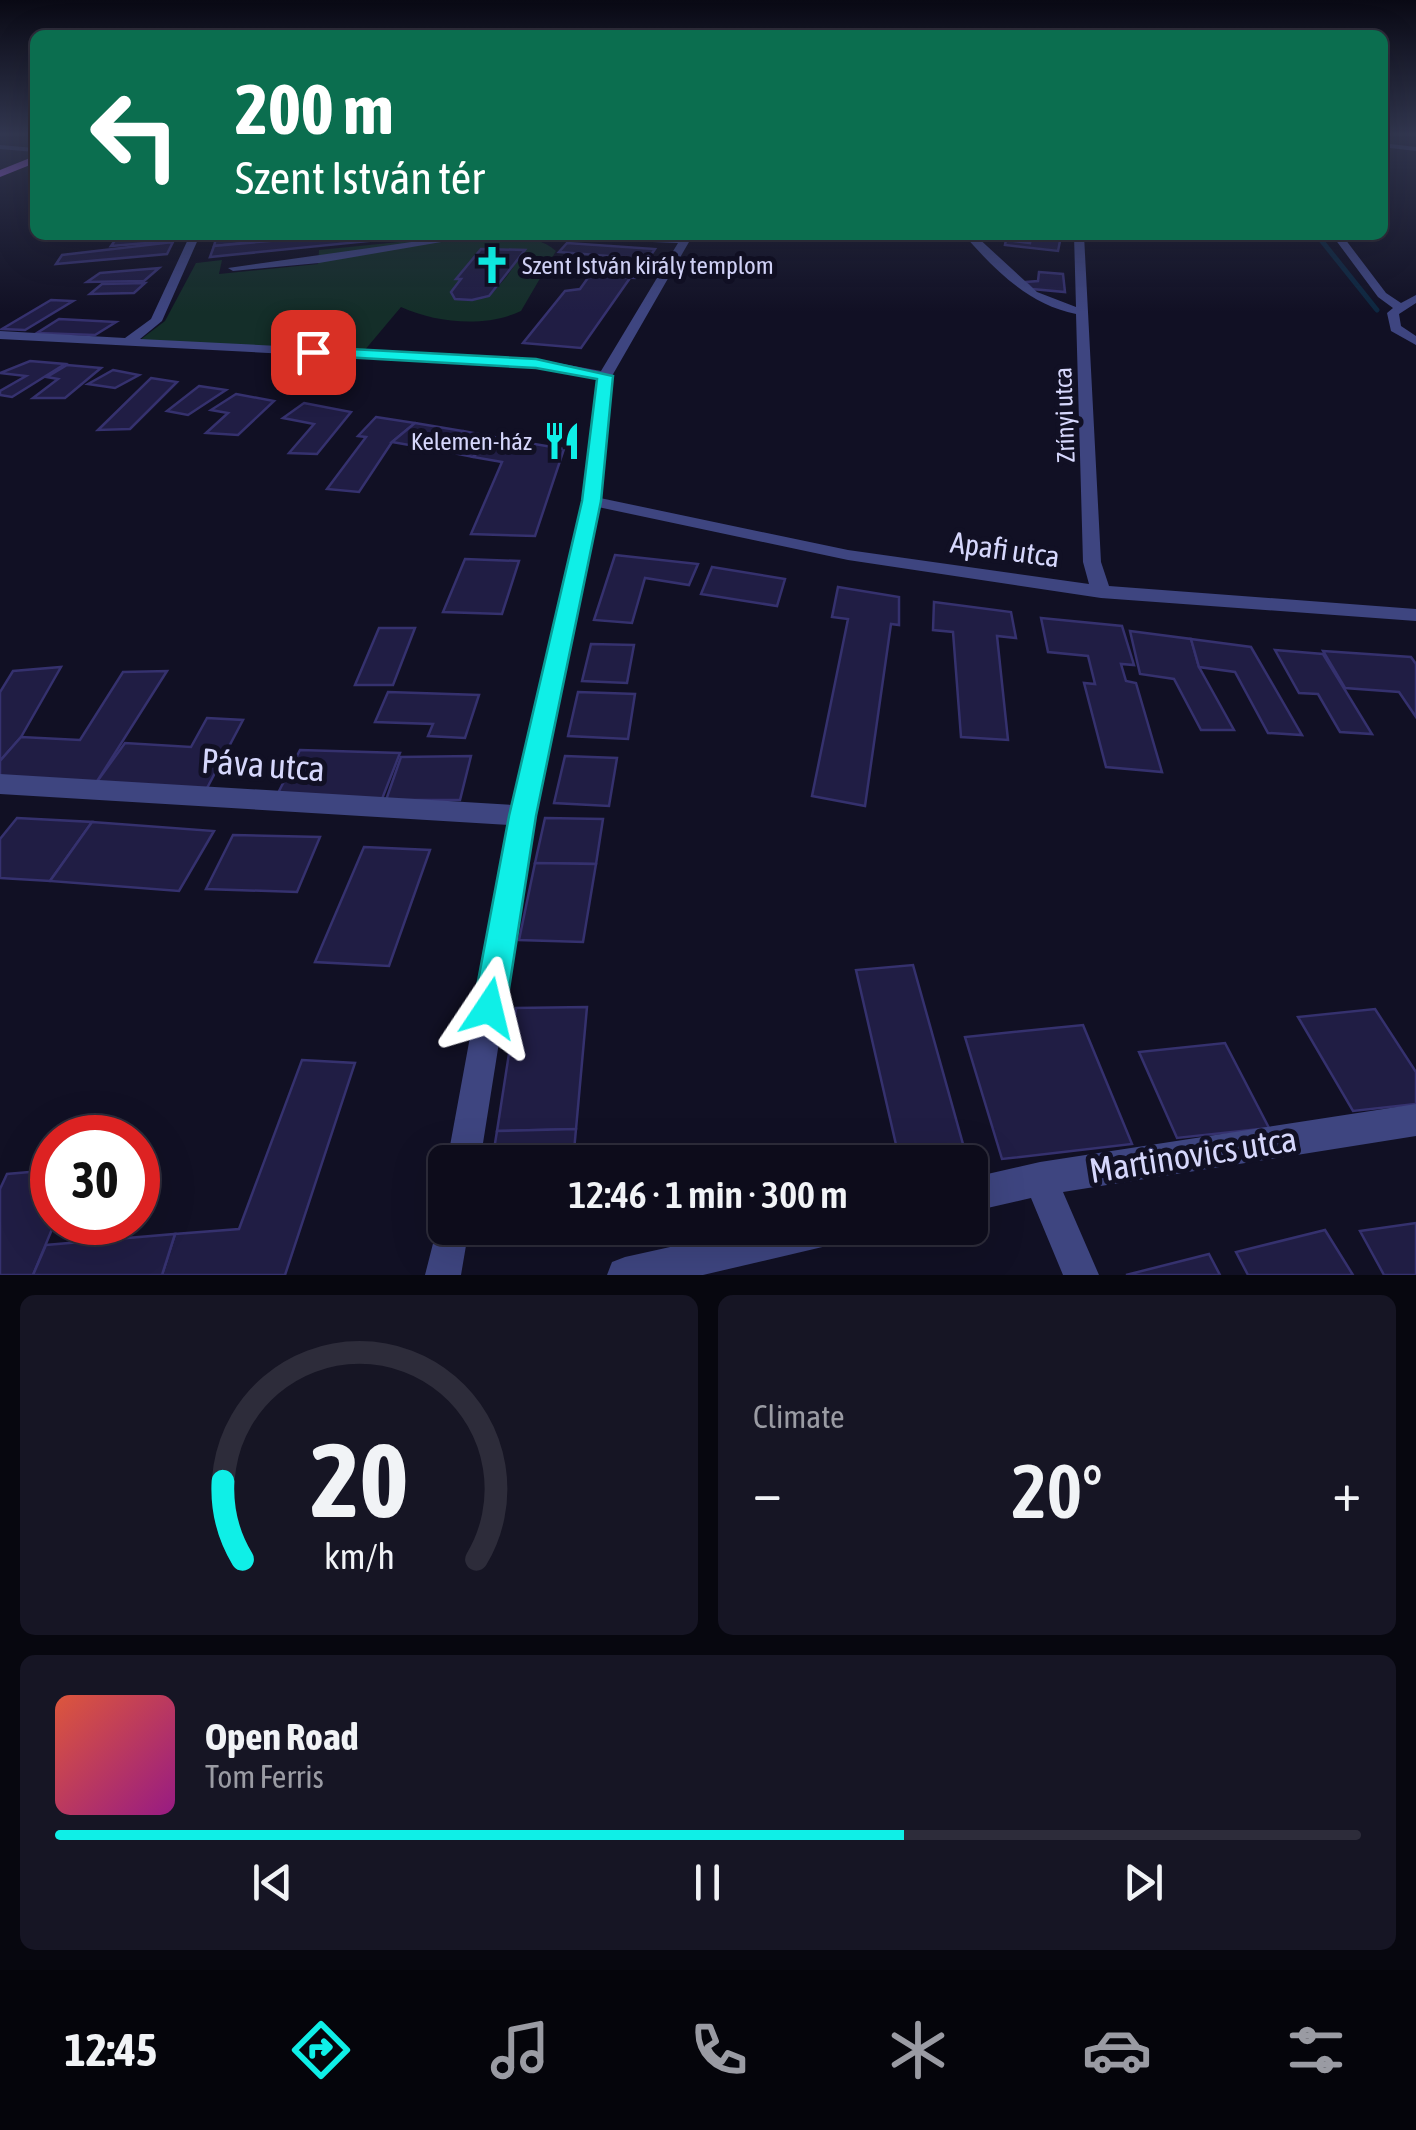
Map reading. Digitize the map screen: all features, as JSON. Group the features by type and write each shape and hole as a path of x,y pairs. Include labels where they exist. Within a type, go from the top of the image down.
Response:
{"street":[{"path":"127,342 156,321 193,240"},
{"path":"466,1145 522,816 591,501 606,376 686,240"},
{"path":"974,240 1036,296 1065,310 1082,312"},
{"name":"Zrínyi utca","path":"1079,240 1092,562 1102,592"},
{"path":"1341,240 1382,295 1400,308"},
{"path":"1416,298 1394,313 1395,328 1416,341"},
{"path":"0,336 536,364 606,376"},
{"name":"Apafi utca","path":"591,501 848,555 1102,592 1416,615"},
{"name":"Páva utca","path":"0,784 522,816"},
{"name":"Martinovics utca","path":"988,1192 1040,1179 1416,1120"},
{"path":"1040,1179 1082,1275"},
{"path":"443,1275 449,1245"},
{"path":"625,1275 756,1245"}],"lane":[{"path":"233,268 319,260 446,240"}],"green space":[{"path":"419,240 535,240 556,251 521,311 492,320 461,321 429,317 401,307 364,351 140,340 165,321 196,263 222,260 219,274 318,264 319,250","holes":["481,249 524,251 504,280 479,298 455,299 451,294 461,279 457,278"]}],"building":[{"path":"115,240 172,240 172,241 111,246"},
{"path":"216,240 254,240 253,242 214,246"},
{"path":"280,240 379,240 210,257 214,246"},
{"path":"1006,240 1060,241 1058,251 1005,245"},
{"path":"173,242 167,254 56,264 62,255"},
{"path":"567,243 655,249 635,278 594,275 609,256 559,252"},
{"name":"Szent István király templom","path":"481,249 525,250 489,296 455,299 451,292 461,279 456,279"},
{"path":"159,268 144,281 87,282 100,273"},
{"path":"1039,272 1063,274 1065,292 1032,289 1025,282 1038,281"},
{"path":"590,275 630,278 581,348 523,343 565,291 580,289"},
{"path":"145,283 134,293 90,294 102,284"},
{"path":"51,300 73,301 25,330 2,329"},
{"path":"59,319 116,322 95,335 37,333"},
{"path":"30,361 65,364 12,397 0,395 0,391 26,376 0,373"},
{"path":"67,365 101,368 65,398 33,398 58,379 47,377"},
{"path":"113,370 139,375 115,388 88,384"},
{"path":"151,378 177,382 130,429 98,430"},
{"path":"199,386 226,390 188,415 167,411"},
{"path":"236,394 274,401 238,435 206,433 228,413 211,410"},
{"path":"304,403 351,412 317,454 289,453 314,424 283,418"},
{"path":"376,417 415,423 392,442 359,492 327,489 366,437 358,436"},
{"path":"415,423 463,431 443,451 392,442"},
{"path":"463,431 494,437 473,457 443,451"},
{"path":"494,437 564,449 535,536 471,534 502,462 473,457"},
{"path":"615,555 698,564 689,585 645,578 632,623 594,620"},
{"path":"465,559 519,561 502,614 443,612"},
{"path":"712,567 785,579 777,606 701,594"},
{"path":"838,587 899,597 899,625 891,624 865,806 812,796 848,619 832,617"},
{"path":"934,602 1011,612 1016,638 997,636 1008,740 961,737 953,632 933,630"},
{"path":"1041,618 1122,626 1134,665 1121,664 1126,681 1136,683 1162,772 1106,767 1084,683 1095,684 1088,656 1048,652"},
{"path":"379,628 415,628 393,685 355,685"},
{"path":"1130,631 1191,639 1199,667 1234,730 1201,730 1174,679 1140,674"},
{"path":"1191,639 1251,647 1302,735 1268,733 1235,672 1199,667"},
{"path":"591,644 634,645 627,683 582,681"},
{"path":"1275,650 1323,654 1372,734 1340,732 1318,694 1299,693"},
{"path":"1323,651 1411,657 1416,664 1416,717 1399,692 1345,688"},
{"path":"61,667 21,737 0,761 0,692 13,671"},
{"path":"167,671 96,783 0,777 0,761 21,737 80,740 123,672"},
{"path":"388,692 479,695 465,738 428,736 433,724 375,722"},
{"path":"578,692 635,694 628,739 568,736"},
{"path":"207,718 243,720 206,790 96,783 125,743 191,747"},
{"path":"300,750 400,753 382,799 277,795"},
{"path":"471,756 460,800 386,800 401,757"},
{"path":"565,756 617,758 609,806 554,803"},
{"path":"17,818 92,822 50,881 0,878 0,839"},
{"path":"545,818 603,819 596,864 535,863"},
{"path":"92,822 214,831 179,891 50,881"},
{"path":"233,835 320,837 297,892 206,889"},
{"path":"364,847 430,850 389,966 315,962"},
{"path":"535,863 596,864 583,942 519,940"},
{"path":"913,965 963,1145 896,1145 856,970"},
{"path":"587,1007 576,1129 497,1131 516,1008"},
{"path":"1375,1009 1416,1072 1416,1104 1353,1111 1298,1017"},
{"path":"1083,1025 1132,1144 1002,1159 965,1037"},
{"path":"1225,1043 1269,1128 1177,1138 1139,1052"},
{"path":"302,1060 355,1063 285,1275 162,1275 175,1234 239,1229"},
{"path":"576,1129 575,1145 495,1145 497,1131"},
{"path":"30,1172 30,1245 45,1245 33,1275 0,1275 0,1189 7,1174"},
{"path":"1416,1223 1416,1275 1384,1275 1360,1231"},
{"path":"1325,1230 1353,1275 1248,1275 1236,1252"},
{"path":"175,1234 162,1275 33,1275 46,1245 160,1245 160,1235"},
{"path":"1209,1254 1220,1275 1126,1275"}],"waterway":[{"path":"1321,240 1377,310"}],"place":[{"name":"Szent István király templom","path":"492,265"},
{"name":"Kelemen-ház","path":"562,441"}],"route":[{"path":"313,352 536,364 606,376 591,501 522,816 489,1008"}]}
